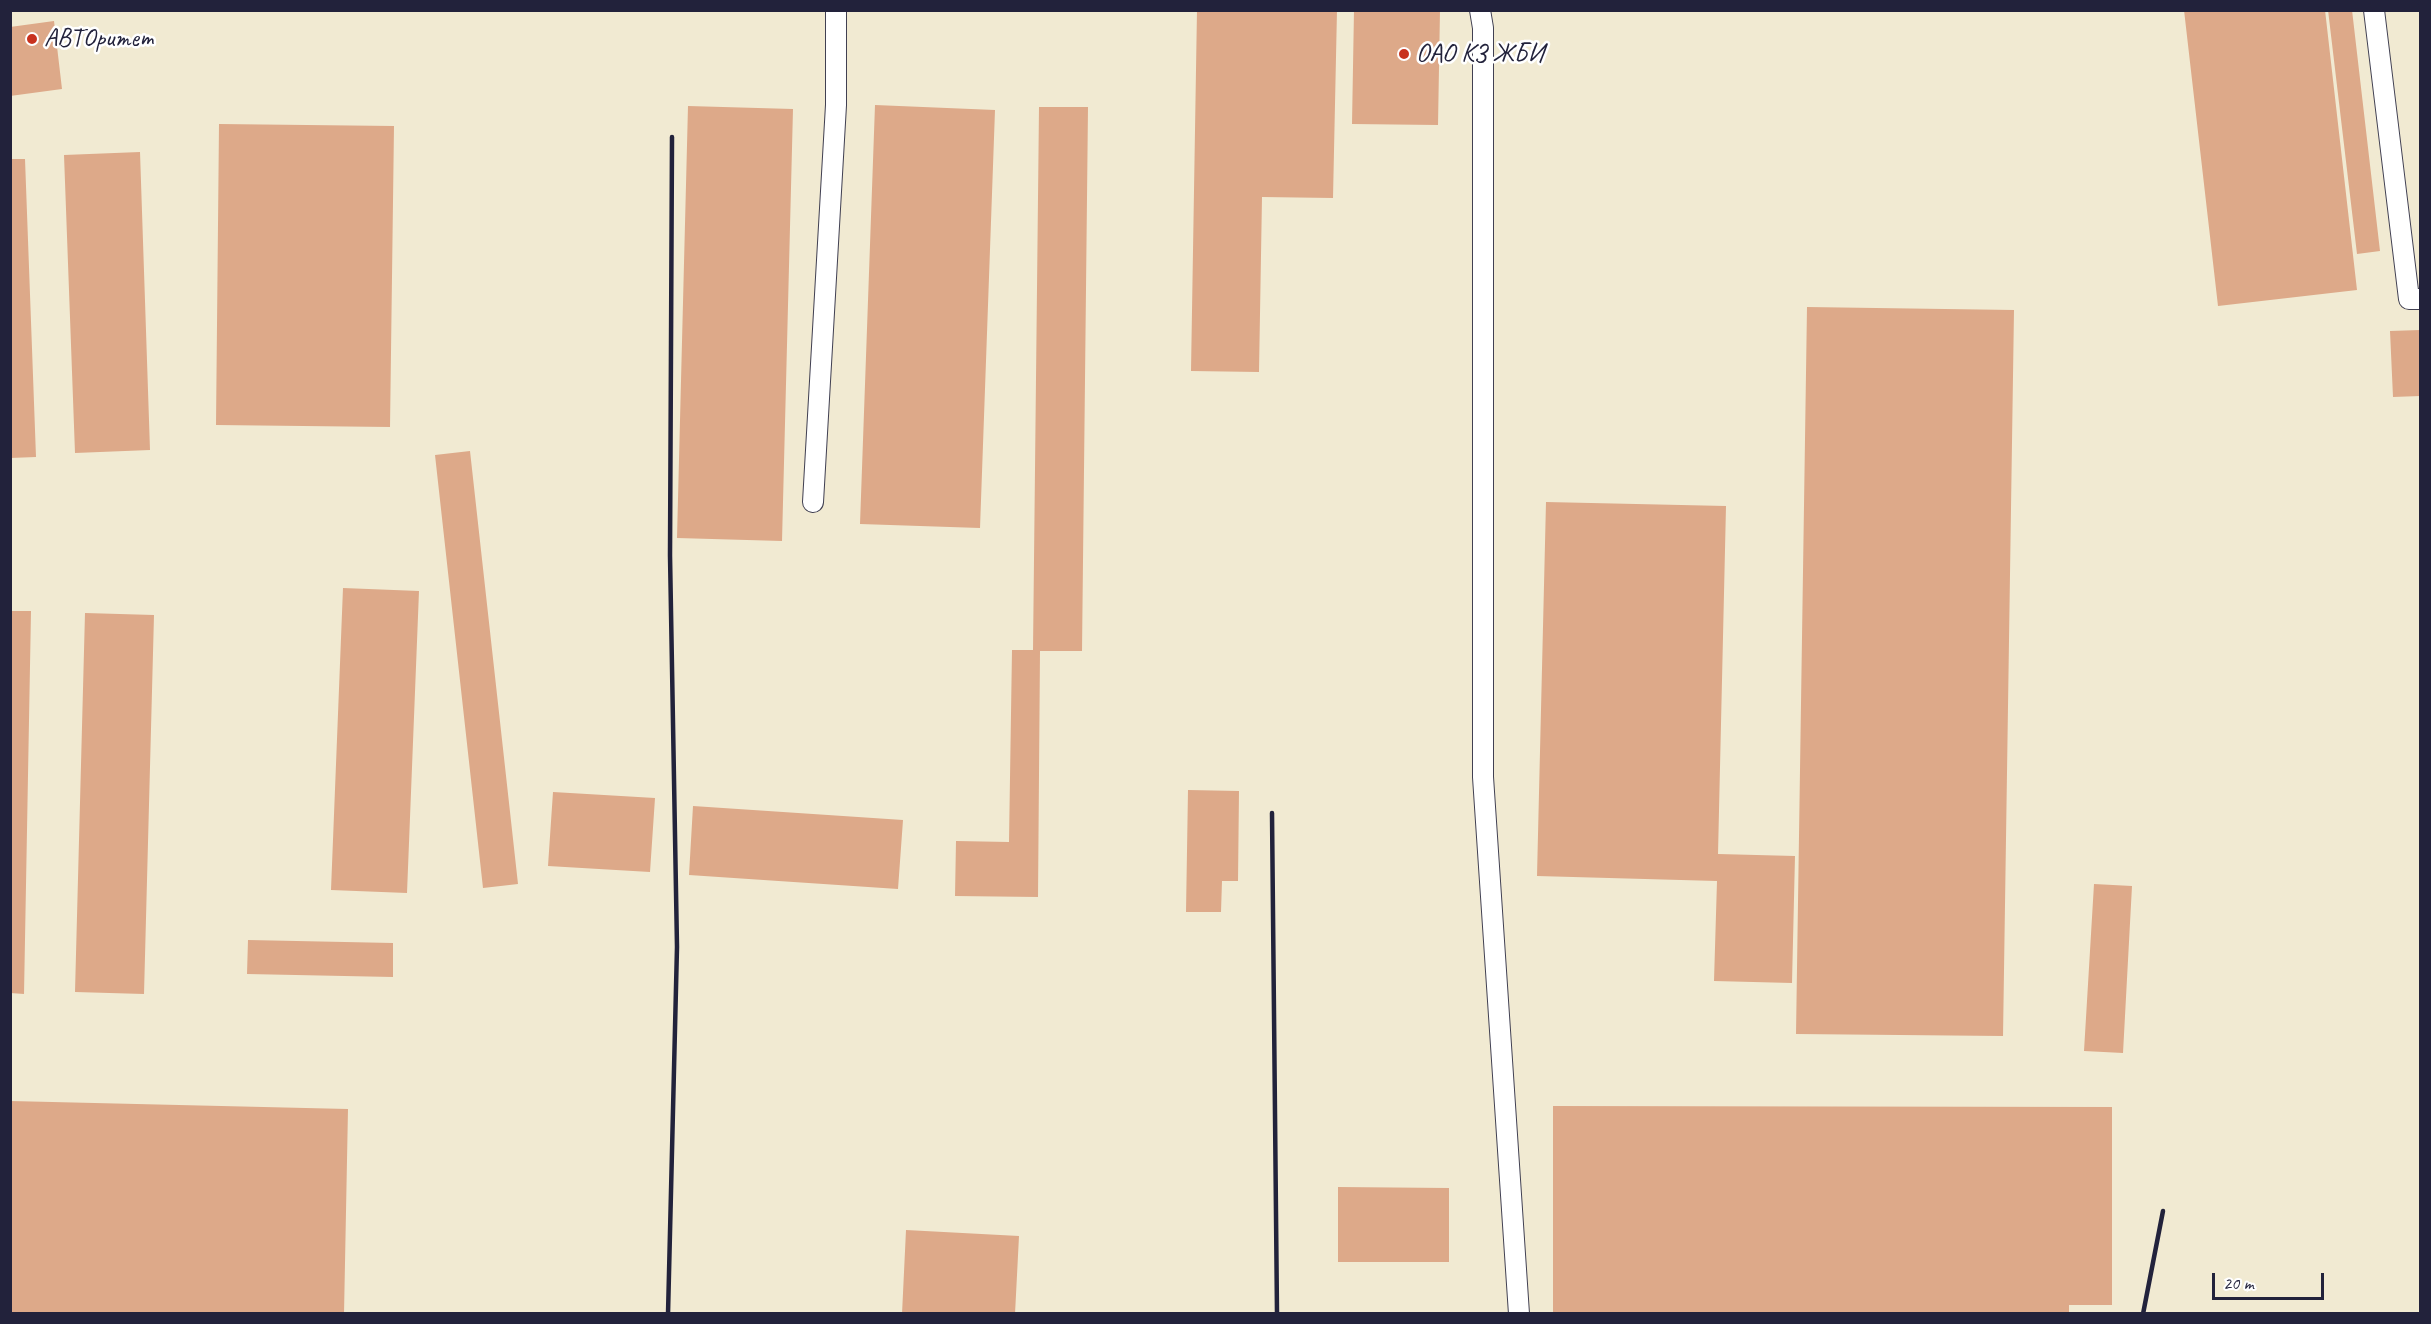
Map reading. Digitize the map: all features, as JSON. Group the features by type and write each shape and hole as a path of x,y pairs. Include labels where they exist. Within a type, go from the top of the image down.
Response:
{"lane":[{"path":"813,502 836,105 836,10"},
{"path":"1480,10 1483,28 1483,777 1519,1314"},
{"path":"2374,10 2409,298 2421,299"}],"building":[{"path":"1197,10 1337,10 1333,198 1262,197 1259,372 1191,371"},
{"path":"1354,10 1440,10 1438,125 1352,124"},
{"path":"2184,10 2325,10 2357,290 2218,306"},
{"path":"2328,10 2352,10 2380,251 2357,254"},
{"path":"54,21 62,89 10,96 10,27"},
{"path":"875,105 995,110 980,528 860,524"},
{"path":"688,106 793,109 782,541 677,538"},
{"path":"1039,107 1088,107 1082,651 1040,651 1038,897 955,896 956,841 1009,842 1012,650 1033,650"},
{"path":"219,124 394,126 390,427 216,425"},
{"path":"140,152 150,450 75,453 64,155"},
{"path":"10,159 25,159 36,457 10,458"},
{"path":"1807,307 2014,310 2003,1036 1796,1034"},
{"path":"2420,330 2420,396 2393,397 2390,331"},
{"path":"470,451 518,884 483,888 435,455"},
{"path":"1546,502 1726,506 1718,854 1795,856 1792,983 1714,981 1717,881 1537,876"},
{"path":"343,588 419,591 407,893 331,890"},
{"path":"10,611 31,611 24,994 10,993"},
{"path":"85,613 154,615 144,994 75,992"},
{"path":"1188,790 1239,791 1238,881 1222,881 1221,912 1186,912"},
{"path":"553,792 655,798 650,872 548,866"},
{"path":"693,806 903,820 898,889 689,875"},
{"path":"2094,884 2132,886 2123,1053 2084,1051"},
{"path":"248,940 393,943 393,977 247,974"},
{"path":"10,1101 348,1109 344,1314 10,1314"},
{"path":"1553,1106 2112,1107 2112,1305 2069,1305 2069,1314 1553,1314"},
{"path":"1338,1187 1449,1188 1449,1262 1338,1262"},
{"path":"906,1230 1019,1236 1015,1314 902,1314"}],"railway":[{"path":"668,1314 677,947 670,555 672,137"},
{"path":"1272,813 1277,1314"},
{"path":"2143,1314 2163,1211"}],"place":[{"name":"АВТОритет","path":"32,39"},
{"name":"ОАО КЗ ЖБИ","path":"1404,54"}]}
